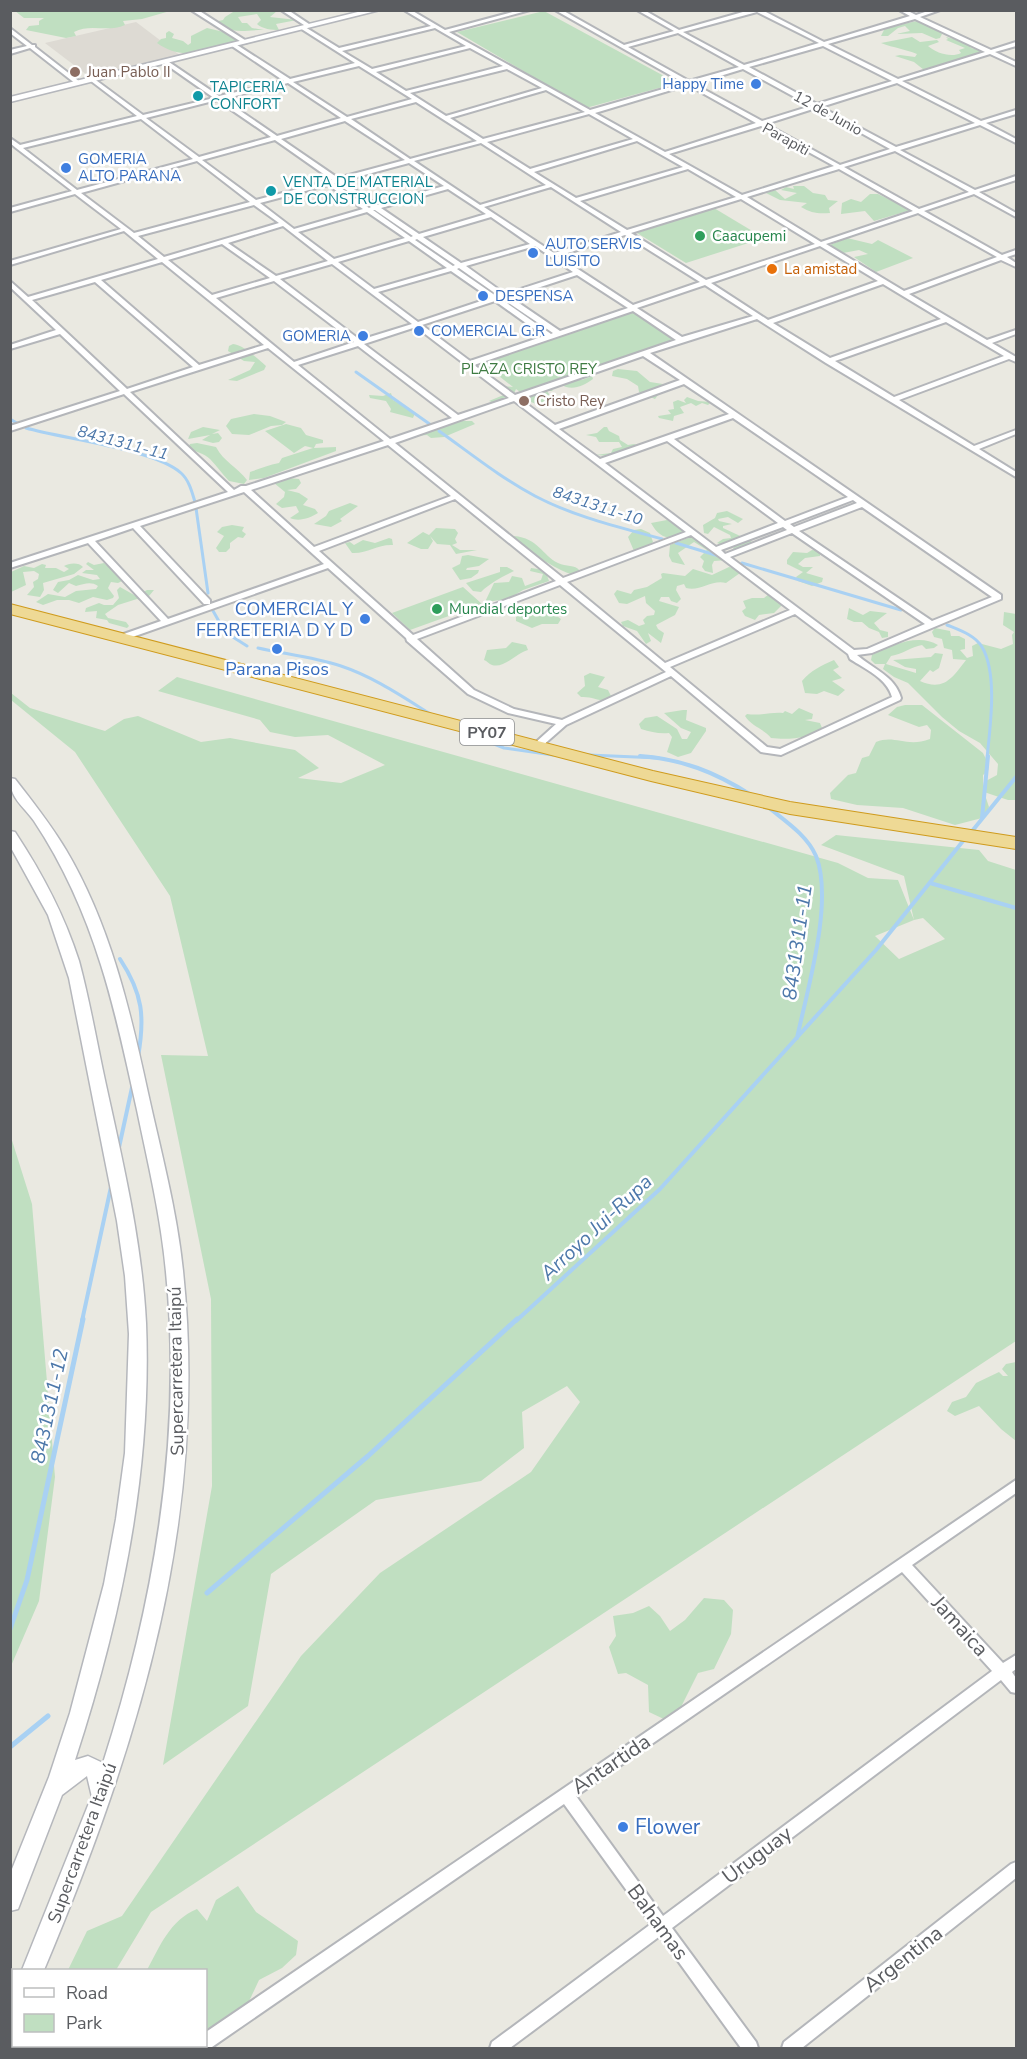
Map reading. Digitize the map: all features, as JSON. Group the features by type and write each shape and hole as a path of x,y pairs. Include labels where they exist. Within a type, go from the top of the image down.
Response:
{"highway":[{"name":"PY07","path":"10,609 651,776 790,808 1017,843"}],"street":[{"path":"193,10 244,42"},
{"path":"283,10 338,50 444,118 829,361 1017,476"},
{"path":"10,100 377,10"},
{"path":"406,10 740,196 1014,358"},
{"path":"447,31 528,10"},
{"path":"559,11 569,10"},
{"name":"12 de Junio","path":"627,10 1017,215"},
{"name":"12 de Junio","path":"639,10 742,69"},
{"path":"766,10 827,44"},
{"path":"901,10 1017,64"},
{"path":"134,235 742,69 938,10"},
{"path":"1008,10 1017,14"},
{"name":"Parapiti","path":"559,11 759,124 1017,265"},
{"path":"622,47 758,11 1017,141"},
{"path":"338,50 437,26"},
{"path":"10,30 78,84"},
{"path":"664,154 1017,44"},
{"path":"234,45 681,340"},
{"path":"10,52 33,46"},
{"path":"371,71 472,46"},
{"path":"165,62 273,138 464,266 552,333"},
{"path":"10,154 21,149 142,117 359,64"},
{"path":"405,93 507,67"},
{"path":"10,140 134,235 294,364 765,750 781,752 897,698 896,692 880,676 853,657 852,653 93,80"},
{"path":"444,118 545,89"},
{"path":"10,210 416,100"},
{"path":"981,121 1017,107"},
{"path":"554,255 835,166 1017,112"},
{"path":"529,171 638,139"},
{"path":"575,200 689,167"},
{"path":"466,362 1017,178"},
{"path":"327,181 451,269 552,333"},
{"path":"479,207 552,185"},
{"path":"293,231 449,188"},
{"path":"210,298 492,215"},
{"path":"28,299 284,224"},
{"path":"10,263 126,229"},
{"path":"224,243 274,278 357,344 457,418"},
{"path":"373,291 536,244"},
{"path":"904,293 1017,252"},
{"path":"294,364 579,272"},
{"path":"96,280 198,368"},
{"path":"768,322 884,281"},
{"path":"10,284 232,492"},
{"path":"10,566 389,442 681,340 759,316"},
{"path":"829,361 947,319"},
{"path":"10,347 62,331"},
{"path":"988,342 1017,332"},
{"path":"10,429 270,345"},
{"path":"646,354 998,597 868,651 852,653"},
{"path":"893,400 1014,358"},
{"path":"554,428 685,381"},
{"path":"598,462 734,414"},
{"path":"974,449 1017,432"},
{"path":"668,438 794,531 932,625"},
{"path":"244,488 471,692 511,711 563,723"},
{"path":"313,550 457,496"},
{"path":"715,550 854,497"},
{"path":"724,557 864,503"},
{"path":"134,525 207,602"},
{"path":"410,639 692,532"},
{"path":"90,540 166,622"},
{"path":"121,638 191,612 207,602 326,563"},
{"path":"191,612 201,611 326,563"},
{"path":"538,745 563,723 669,669 796,611"},
{"name":"Supercarretera Itaipú","path":"10,782 56,844 84,894 97,928 131,1049 170,1235 176,1275 180,1360 180,1417 171,1530 144,1654 99,1807 34,1969"},
{"path":"10,835 37,878 51,907 74,974 107,1124 132,1264 136,1306 135,1448 123,1542 86,1693 51,1798 10,1900"},
{"name":"Antartida","path":"207,2040 1017,1486"},
{"name":"Jamaica","path":"903,1564 1017,1687"},
{"name":"Uruguay","path":"498,2049 1017,1661"},
{"path":"51,1798 68,1773 85,1765 93,1768 99,1774 101,1784 99,1807"},
{"name":"Bahamas","path":"566,1795 750,2049"},
{"name":"Argentina","path":"790,2049 1017,1869"}],"shaded area":[{"path":"136,22 181,56 91,78 45,43"}],"green space":[{"path":"228,10 236,11 234,12 277,11 270,17 297,20 276,24 279,30 276,30 259,26 257,24 261,20 257,14 238,17 242,23 247,23 252,28 264,30 233,30 214,22 223,20 233,12"},
{"path":"15,11 170,11 142,19 123,21 125,25 118,27 80,29 74,32 76,36 66,38 26,30 29,26 39,25 39,21 44,18 24,18"},
{"path":"544,11 677,83 586,108 457,32"},
{"path":"917,21 940,31 942,34 940,38 936,39 922,33 896,34 910,31 905,26 898,28 888,36 881,36 885,28"},
{"path":"207,28 228,33 238,39 229,44 190,53 170,50 157,43 166,38 166,33 169,31 174,34 172,38 188,45 191,43 191,36"},
{"path":"912,37 920,42 937,40 939,42 928,46 944,54 961,53 959,50 965,48 946,40 948,39 946,37 967,42 971,48 982,51 924,70 914,62 895,56 915,57 917,54 881,43"},
{"path":"793,186 804,186 813,193 825,195 828,200 838,201 829,208 830,213 818,213 801,207 807,203 780,200 766,193 775,190 785,199 797,193 781,190 786,187 794,189"},
{"path":"870,194 878,194 911,210 874,221 865,211 841,214 842,203 851,199 861,202"},
{"name":"Caacupemi","path":"714,208 764,238 686,263 637,233"},
{"path":"847,238 872,244 878,240 913,258 876,272 854,257 868,254 859,250 843,253 830,245"},
{"name":"PLAZA CRISTO REY","path":"632,311 678,343 576,378 582,380 592,376 593,379 580,386 572,388 559,383 550,388 553,391 547,391 548,403 541,406 531,402 531,395 524,395 516,389 507,399 494,403 489,401 506,394 503,386 513,387 480,361"},
{"path":"233,344 242,347 266,366 264,370 237,381 228,380 250,370 255,362 244,361 228,351 229,346"},
{"path":"618,369 637,371 650,382 663,384 652,390 658,395 655,399 639,392 638,386 627,379 612,376 613,371"},
{"path":"391,393 393,400 415,413 413,418 390,412 391,409 386,401 370,398 369,395 383,396"},
{"path":"687,397 711,402 708,405 702,403 696,406 691,403 680,407 684,413 674,416 673,421 659,418 658,416 671,414 668,410 674,409 673,402 678,400 686,403 684,400"},
{"path":"254,414 270,416 286,422 249,435 232,434 226,426 231,419"},
{"path":"472,421 475,424 444,437 414,436 416,431 431,432 440,424"},
{"path":"286,424 301,428 306,435 323,440 323,443 316,444 314,448 336,447 336,451 264,478 249,480 250,472 279,463 282,458 313,448 305,446 294,453 265,431"},
{"path":"203,427 220,430 212,434 218,433 222,438 219,442 213,443 202,440 210,435 188,439 191,432"},
{"path":"604,427 628,445 639,446 609,456 595,455 611,453 613,449 622,447 619,442 599,442 596,437 586,435 597,433"},
{"path":"190,444 216,447 247,480 244,484 229,481 208,457 188,448"},
{"path":"289,478 299,479 301,483 296,489 287,490 299,493 308,499 303,505 315,509 318,513 297,520 290,518 299,512 296,506 282,508 276,504 284,497 285,492 274,483"},
{"path":"350,503 358,506 340,519 342,521 331,527 314,524 326,516 329,511"},
{"path":"727,511 743,519 738,523 728,517 718,519 732,524 723,526 723,528 751,541 754,545 732,551 734,547 732,543 722,545 717,543 731,538 730,535 714,527 708,534 704,533 703,525 715,518 717,513"},
{"path":"674,521 688,531 686,535 675,538 666,537 661,535 651,523"},
{"path":"232,525 244,527 242,531 246,534 243,538 238,537 230,543 230,548 226,552 219,552 216,548 224,536 217,532 222,527"},
{"path":"436,528 455,529 458,533 455,539 457,543 452,545 460,550 477,550 456,554 450,545 437,544 430,536 433,541 428,549 421,549 407,543 423,532 429,535"},
{"path":"641,529 650,533 653,542 646,548 634,551 628,537 634,530"},
{"path":"514,536 529,540 552,560 576,567 580,571 576,575 570,574 552,565 523,546"},
{"path":"693,536 704,537 718,552 728,555 728,560 714,561 713,573 705,571 702,567 704,561 700,557 707,550 694,542 678,553 685,565 672,562 669,556 670,545"},
{"path":"392,539 393,545 357,553 352,553 345,543 350,542 354,545 363,540 375,543"},
{"path":"812,550 820,551 820,556 805,558 798,564 803,567 813,567 806,573 823,578 822,582 812,586 798,581 796,577 803,572 787,564 787,560 793,552 807,553"},
{"path":"462,556 489,559 479,566 467,568 466,570 479,570 471,578 460,580 452,568 460,564"},
{"path":"88,562 94,565 104,563 117,574 121,574 124,580 118,583 111,582 108,588 113,598 107,600 93,597 79,603 57,600 43,605 36,602 48,594 65,597 76,591 96,589 98,586 93,584 76,586 69,583 58,593 53,590 58,582 78,575 93,580 100,579 97,575 82,573 86,570 94,570 86,564"},
{"path":"42,564 46,565 45,568 56,568 64,572 69,569 64,566 69,564 83,567 74,574 43,583 44,590 40,597 27,595 34,587 33,582 38,579 39,574 34,571 23,572 26,585 11,592 11,572 24,566 34,568"},
{"path":"500,567 507,567 514,571 481,592 473,591 466,583 500,572"},
{"path":"729,567 740,573 726,583 721,582 691,589 686,588 684,584 677,586 676,590 681,599 677,603 671,601 669,597 661,597 659,601 679,607 675,615 656,625 664,633 661,643 648,633 651,641 646,644 637,631 623,626 621,622 628,620 639,626 645,624 643,620 647,616 654,615 655,611 646,603 645,596 627,604 619,603 614,594 617,590 631,594 634,590 647,587 662,578 663,573 685,576 693,569 712,575"},
{"path":"531,568 545,570 549,581 523,590 508,599 485,602 494,583 509,582 512,576 522,578 525,586 541,580 543,574 530,571"},
{"path":"120,587 136,596 147,590 154,590 144,602 137,599 118,605 105,614 108,618 126,622 129,626 127,628 96,618 97,611 85,612 86,608 99,603 113,605 119,598 117,590"},
{"name":"Mundial deportes","path":"463,587 482,604 410,630 392,613"},
{"path":"769,594 781,600 783,604 774,613 759,615 755,620 745,616 742,611 746,608 743,601 764,598"},
{"path":"540,604 561,619 558,624 542,624 532,628 516,621 516,617 535,609"},
{"path":"849,608 863,615 870,611 887,613 874,623 880,630 888,632 888,637 882,638 879,632 862,622 847,619"},
{"path":"1004,612 1016,614 1016,800 1008,800 984,792 989,807 987,813 982,818 955,825 903,808 857,805 831,799 830,793 848,775 856,773 862,758 869,756 876,742 889,739 914,742 930,739 931,730 927,725 919,727 888,715 897,707 905,705 922,705 983,753 989,765 988,771 983,775 983,789 984,782 997,775 998,764 980,743 959,731 942,717 908,683 883,669 885,664 875,664 871,660 872,655 896,644 914,640 930,642 938,645 926,649 922,645 914,647 891,656 886,664 916,673 916,669 905,667 893,660 931,657 935,653 943,654 939,668 933,672 930,670 920,681 935,685 942,684 952,677 966,660 953,659 952,650 944,648 942,639 934,637 932,632 935,628 950,631 951,636 965,639 965,649 960,650 967,658 973,656 972,646 978,643 1001,649 1013,644 1014,632 1003,625"},
{"path":"512,642 526,645 528,650 497,666 484,660 487,650 506,648"},
{"path":"834,660 839,667 833,670 842,678 832,681 845,690 838,696 824,691 817,694 805,693 802,681 816,669"},
{"path":"590,673 605,677 598,687 608,690 612,698 610,700 581,697 577,693 585,686 584,676"},
{"path":"177,677 838,863 868,878 898,880 914,920 904,876 821,845 836,835 979,850 988,861 1016,870 1016,1341 151,1912 117,1969 68,1969 87,1931 122,1916 301,1656 380,1573 531,1472 580,1402 567,1386 522,1412 524,1448 481,1481 376,1500 271,1574 248,1706 163,1765 212,1486 211,1299 161,1055 208,1056 170,896 75,752 11,700 11,693 30,708 105,731 124,719 138,716 201,742 230,738 295,750 319,768 298,778 341,783 385,765 328,735 295,737 270,732 260,720 158,691","holes":["923,918 945,939 899,959 875,936"]},
{"path":"799,708 813,714 812,719 805,720 820,723 822,728 798,738 771,738 745,716 785,711 792,714"},
{"path":"687,710 686,720 706,728 706,731 691,753 678,757 667,752 672,737 669,733 641,729 639,724 645,718 657,716 677,729 682,739 687,739 691,732 681,728 664,713"},
{"path":"10,1134 32,1204 55,1477 39,1601 11,1666"},
{"path":"1016,1362 1016,1441 979,1406 955,1416 947,1411 952,1402 966,1397 976,1383 999,1372 1003,1376 1008,1376 1002,1369 1006,1364"},
{"path":"704,1598 724,1600 733,1610 731,1634 714,1669 698,1673 679,1711 668,1721 649,1712 648,1685 626,1673 618,1674 609,1647 616,1636 613,1616 633,1613 649,1606 660,1616 670,1631 685,1620"},
{"path":"238,1886 256,1912 298,1941 296,1955 282,1968 259,1980 243,2014 207,2037 207,1969 148,1969 161,1943 173,1927 197,1909 207,1921 216,1900"}],"waterway":[{"name":"8431311-10","path":"356,372 431,425"},
{"name":"8431311-11","path":"10,419 20,425"},
{"name":"8431311-11","path":"26,428 151,457 181,473 190,486 195,502"},
{"name":"8431311-10","path":"439,431 486,465 535,496 597,521 662,539"},
{"name":"8431311-11","path":"196,508 208,593"},
{"name":"8431311-10","path":"676,543 722,557"},
{"name":"8431311-10","path":"742,563 901,610"},
{"name":"8431311-11","path":"212,609 225,632 247,646"},
{"name":"8431311-10","path":"947,625 975,639 987,658 992,701 987,758"},
{"name":"8431311-11","path":"258,648 341,666 388,688 432,715"},
{"name":"8431311-11","path":"457,729 504,748 553,755"},
{"name":"8431311-11","path":"589,755 653,758"},
{"name":"8431311-11","path":"640,756 653,758"},
{"name":"8431311-10","path":"982,818 988,756"},
{"name":"8431311-11","path":"653,758 659,758"},
{"name":"8431311-11","path":"653,758 698,768 751,795"},
{"name":"Arroyo Jui-Rupa","path":"973,830 1016,777"},
{"name":"8431311-11","path":"768,807 807,841 816,856 821,875 821,921 797,1037"},
{"name":"Arroyo Jui-Rupa","path":"797,1037 876,950 963,841"},
{"path":"930,883 1016,908"},
{"name":"8431311-12","path":"120,959 138,995 141,1018 138,1057"},
{"name":"Arroyo Jui-Rupa","path":"516,1321 660,1189 797,1037"},
{"name":"8431311-12","path":"118,1152 133,1083"},
{"name":"8431311-12","path":"82,1321 111,1187"},
{"name":"8431311-12","path":"10,1629 27,1580 83,1319"},
{"name":"Arroyo Jui-Rupa","path":"207,1593 368,1456 517,1319"},
{"name":"Arroyo Jui-Rupa","path":"10,1747 48,1716"}],"place":[{"name":"Juan Pablo II","path":"75,72"},
{"name":"Happy Time","path":"756,84"},
{"name":"TAPICERIA CONFORT","path":"198,96"},
{"name":"GOMERIA ALTO PARANA","path":"66,168"},
{"name":"VENTA DE MATERIAL DE CONSTRUCCION","path":"271,191"},
{"name":"Caacupemi","path":"700,236"},
{"name":"AUTO SERVIS LUISITO","path":"533,253"},
{"name":"La amistad","path":"772,269"},
{"name":"DESPENSA","path":"483,296"},
{"name":"COMERCIAL G.R","path":"419,331"},
{"name":"GOMERIA","path":"363,336"},
{"name":"Cristo Rey","path":"524,401"},
{"name":"Mundial deportes","path":"437,609"},
{"name":"COMERCIAL Y FERRETERIA D Y D","path":"365,619"},
{"name":"Parana Pisos","path":"277,649"},
{"name":"Flower","path":"623,1827"}]}
